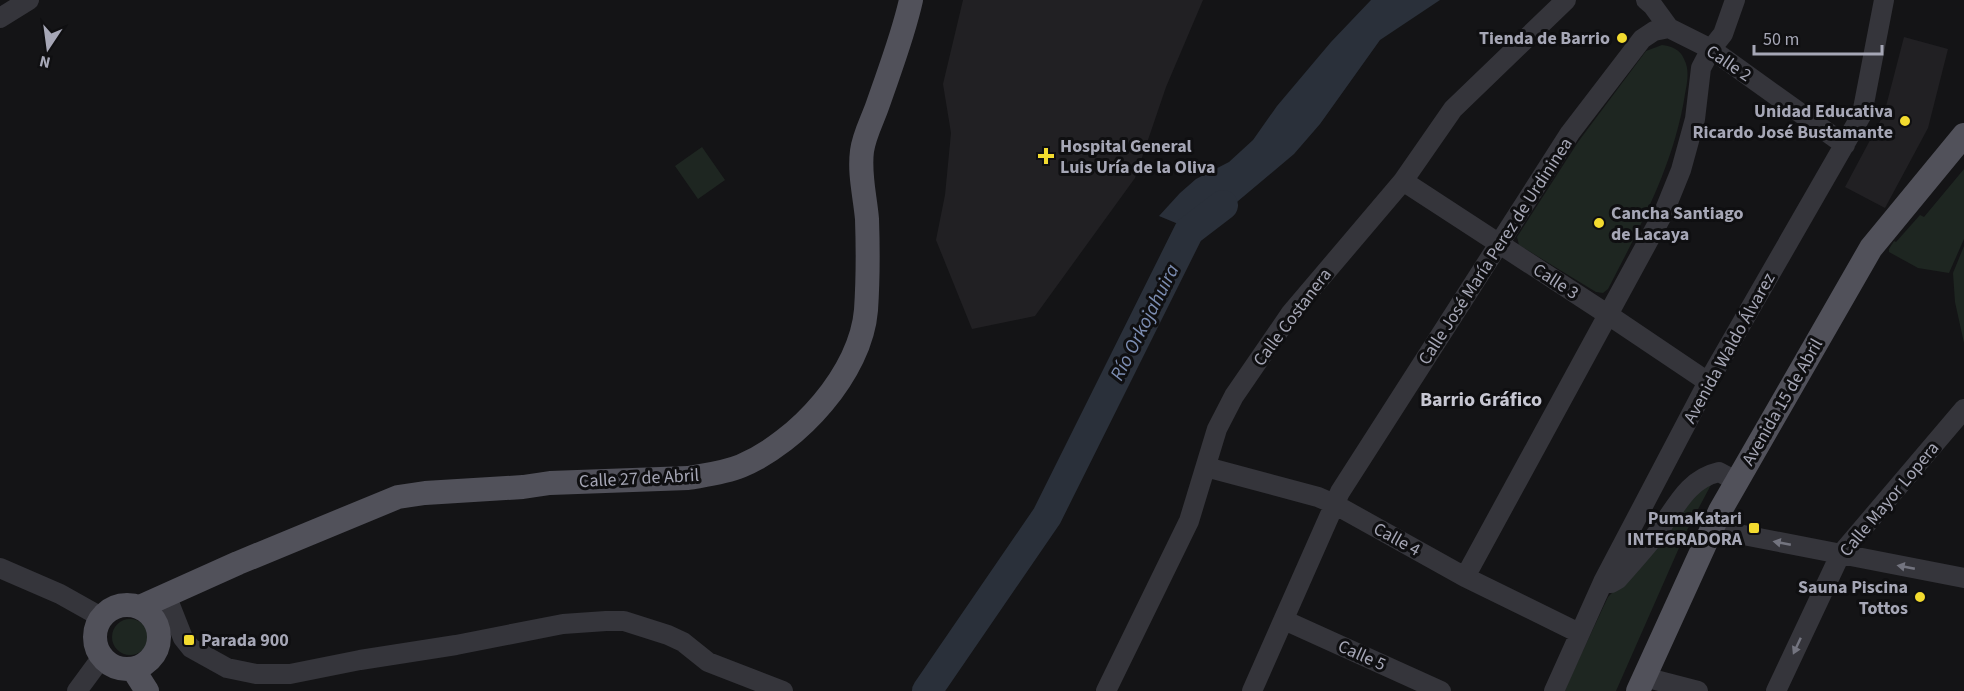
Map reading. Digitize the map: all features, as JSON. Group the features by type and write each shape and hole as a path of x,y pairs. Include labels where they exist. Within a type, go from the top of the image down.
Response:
{"main road":[{"name":"Calle 27 de Abril","path":"140,607 238,563 398,497 550,483 688,478 740,467 768,453 804,423 827,398 852,358 863,334 866,309 867,218 863,192 862,151 905,25 911,0"},
{"name":"Avenida 15 de Abril","path":"1641,684 1736,481 1871,248 1964,135"},
{"path":"130,604 140,607 156,621 160,641 157,651 143,665 133,669 116,667 102,657 97,648 96,627 101,617 119,605 130,604"},
{"path":"133,669 147,691"}],"street":[{"path":"0,18 29,0"},
{"name":"Calle Costanera","path":"1106,691 1189,521 1217,429 1234,396 1284,322 1403,181 1453,109 1566,0"},
{"name":"Calle 2","path":"1646,0 1669,28 1711,49 1845,145"},
{"path":"1466,578 1664,212 1681,170 1695,119 1701,68 1711,49 1723,34 1735,0"},
{"name":"Avenida Waldo Álvarez","path":"1554,691 1603,582 1708,382 1862,114 1884,0"},
{"name":"Calle José María Perez de Urdininea","path":"1252,691 1334,504 1570,133 1642,39 1654,31 1669,28"},
{"name":"Calle 3","path":"1403,181 1708,382"},
{"name":"Calle Mayor Lopera","path":"1776,691 1840,555 1964,409"},
{"name":"Calle 4","path":"1206,467 1318,497 1334,504 1466,578 1579,633"},
{"path":"1603,582 1611,583 1618,579 1657,533 1682,497 1699,479 1719,472 1736,481"},
{"path":"1714,525 1733,533 1964,578"},
{"path":"0,568 60,594 101,617"},
{"path":"166,595 183,638 191,648 227,668 256,674 290,674 563,624 624,621 668,635 683,642 708,662 783,691"},
{"name":"Calle 5","path":"1284,620 1441,691"},
{"path":"77,691 102,657"},
{"path":"1641,684 1698,691"}],"shaded area":[{"name":"Hospital General Luis Uría de la Oliva","path":"963,0 1203,0 1166,87 1135,178 1035,316 972,329 936,240 945,195 951,133 943,84"},
{"path":"1371,0 1440,0 1380,40 1320,124 1294,154 1200,233 1159,216 1196,179 1229,162 1253,140 1277,106 1331,42"},
{"name":"Unidad Educativa Ricardo José Bustamante","path":"1904,37 1948,49 1928,128 1885,208 1845,187 1884,114"},
{"path":"1662,45 1678,50 1686,63 1687,81 1680,120 1664,171 1644,219 1608,289 1603,293 1596,292 1519,245 1517,237 1578,142 1646,51"},
{"path":"702,147 725,180 698,199 675,166"},
{"path":"1964,169 1964,239 1949,273 1918,268 1889,252 1894,241 1896,242 1920,215 1924,217"},
{"path":"1964,246 1964,343 1955,302 1953,273"},
{"path":"1713,481 1686,532 1616,691 1564,691 1608,597 1639,565 1678,510"},
{"path":"130,619 143,624 148,637 143,650 130,655 117,650 112,637 117,624"}],"waterway":[{"name":"Río Orkojahuira","path":"927,691 1047,516 1189,231 1223,205"}],"place":[{"name":"Tienda de Barrio","path":"1622,38"},
{"name":"Unidad Educativa Ricardo José Bustamante","path":"1905,121"},
{"name":"Hospital General Luis Uría de la Oliva","path":"1046,156"},
{"name":"Cancha Santiago de Lacaya","path":"1599,223"},
{"name":"PumaKatari INTEGRADORA","path":"1754,528"},
{"name":"Sauna Piscina Tottos","path":"1920,597"},
{"name":"Parada 900","path":"189,640"}],"district":[{"name":"Barrio Gráfico","path":"1481,399"}]}
